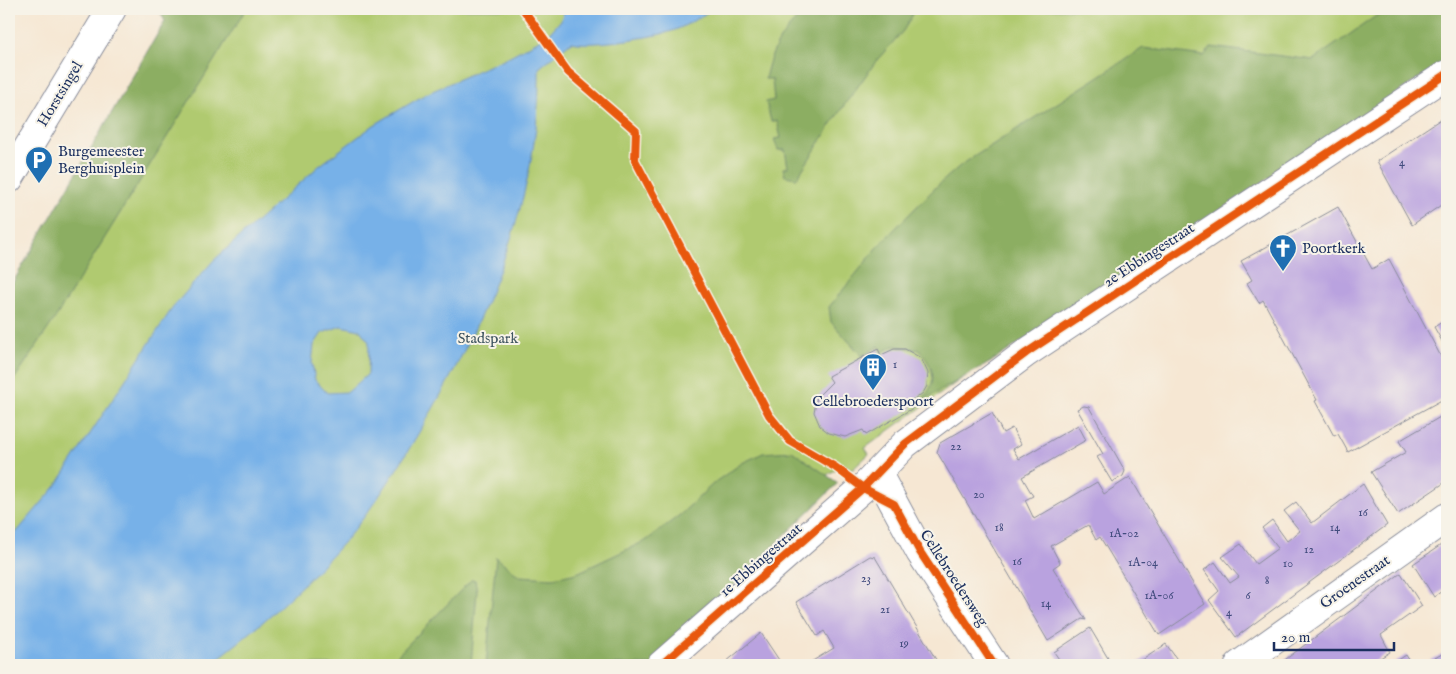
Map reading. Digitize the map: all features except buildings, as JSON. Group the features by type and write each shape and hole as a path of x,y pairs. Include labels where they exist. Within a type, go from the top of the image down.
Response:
{"street":[{"name":"Horstsingel","path":"9,179 112,9"},
{"name":"2e Ebbingestraat","path":"878,474 905,444 1026,353 1447,74"},
{"name":"1e Ebbingestraat","path":"662,665 878,474"},
{"name":"Cellebroedersweg","path":"878,474 920,552 994,665"},
{"name":"Groenestraat","path":"1239,665 1447,517"}],"green space":[{"path":"158,9 246,9 54,320 9,387 9,289 165,21"},
{"name":"Stadspark","path":"189,9 1447,9 1003,349 865,448 869,454 852,470 843,464 783,506 622,665 9,665 9,323"},
{"path":"811,9 913,9 912,16 903,31 877,60 840,111 797,178 785,176 783,168 788,167 785,150 778,150 774,139 781,138 777,121 771,121 766,102 774,100 772,79 765,79 771,58 780,39 794,22"},
{"path":"1386,9 1447,9 1447,60 991,362 920,402 930,389 933,377 932,371 920,350 894,346 882,352 879,346 862,356 831,322 829,307 882,242 936,187 961,165 1143,48 1204,56 1211,47 1313,60"},
{"path":"792,451 838,483 652,665 486,665 496,557 519,576 553,578 577,573 647,540 681,514 715,482 742,463 763,453"},
{"path":"472,579 475,580 477,591 471,665 388,665"}],"water":[{"path":"565,9 713,9 685,26 666,33 607,42 571,42 539,68 537,117 530,165 519,212 486,304 465,349 418,434 374,504 343,543 279,607 244,638 209,665 9,665 9,541 56,486 173,307 213,261 319,166 374,125 426,94 508,57 547,36 561,20","holes":["341,326 360,330 369,342 368,374 348,392 327,393 315,380 312,363 314,345 322,333"]}],"cycle path":[{"path":"523,9 568,72 636,131 635,160 769,415 790,441 835,467 863,488 894,504 920,552 994,665"},
{"path":"661,665 863,488 905,444 1026,353 1447,74"}],"place":[{"name":"Burgemeester Berghuisplein","path":"39,184"},
{"name":"Poortkerk","path":"1283,272"},
{"name":"Cellebroederspoort","path":"873,391"}]}
